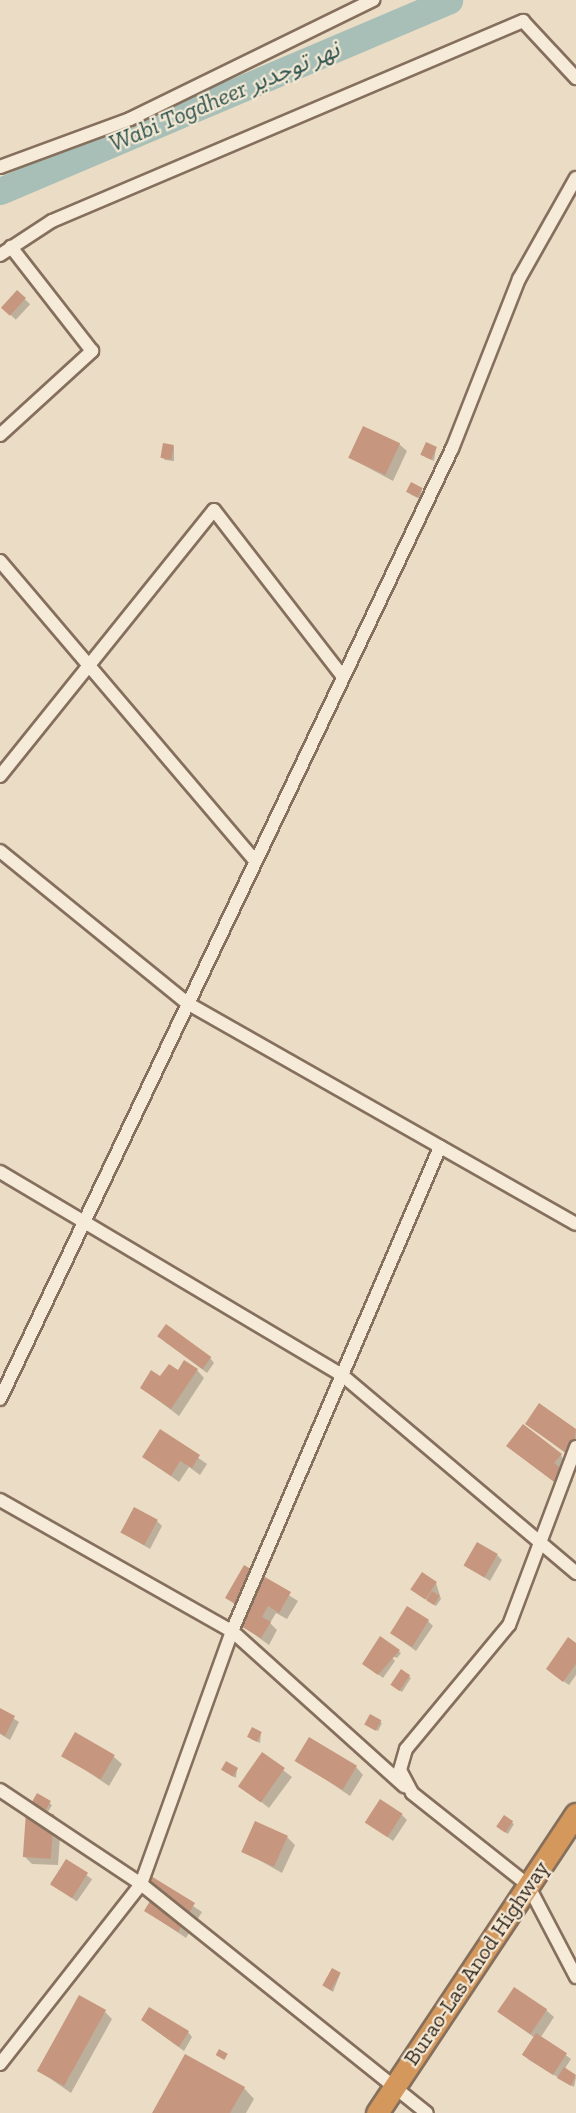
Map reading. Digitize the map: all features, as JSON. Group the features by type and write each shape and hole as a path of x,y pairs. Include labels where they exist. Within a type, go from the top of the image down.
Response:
{"highway":[{"name":"Burao-Las Anod Highway","path":"377,2113 576,1814"}],"street":[{"path":"0,167 130,119 373,0"},
{"path":"0,255 52,220 523,21 576,78"},
{"path":"0,1399 452,449 519,279 576,178"},
{"path":"0,435 92,351 11,247"},
{"path":"0,776 214,510 343,677"},
{"path":"0,561 255,861"},
{"path":"0,851 187,1003 576,1224"},
{"path":"0,2064 141,1884 232,1631 440,1147"},
{"path":"0,1172 85,1220 342,1375 576,1573"},
{"path":"412,1793 400,1770 406,1749 509,1625 576,1447"},
{"path":"0,1500 232,1631 412,1793 528,1885 576,1977"},
{"path":"0,1791 141,1884 427,2113"}],"building":[{"path":"17,290 26,298 10,316 1,308"},
{"path":"363,426 400,443 385,475 348,458"},
{"path":"426,442 437,447 431,460 420,455"},
{"path":"163,443 174,445 171,460 160,458"},
{"path":"411,482 423,488 418,498 406,492"},
{"path":"166,1324 211,1357 202,1369 157,1336"},
{"path":"184,1360 198,1369 171,1409 140,1388 151,1370 160,1376 169,1364 178,1370"},
{"path":"539,1403 576,1429 572,1457 525,1424"},
{"path":"523,1424 562,1454 554,1463 566,1472 557,1484 506,1446"},
{"path":"160,1429 200,1455 192,1468 180,1461 171,1476 142,1457"},
{"path":"134,1507 158,1520 144,1545 120,1533"},
{"path":"477,1542 498,1554 484,1577 463,1565"},
{"path":"244,1565 291,1592 279,1613 268,1606 262,1617 271,1622 261,1638 239,1625 248,1611 225,1598"},
{"path":"422,1572 437,1582 425,1599 410,1589"},
{"path":"432,1591 440,1596 434,1605 426,1600"},
{"path":"407,1606 429,1620 412,1647 390,1633"},
{"path":"380,1636 400,1650 378,1675 362,1664"},
{"path":"568,1637 576,1643 576,1664 563,1682 546,1669"},
{"path":"401,1669 410,1675 399,1691 390,1685"},
{"path":"0,1708 15,1716 5,1736 0,1733"},
{"path":"370,1714 381,1720 376,1731 364,1724"},
{"path":"252,1727 262,1732 257,1742 247,1737"},
{"path":"75,1732 115,1755 101,1779 61,1756"},
{"path":"309,1737 357,1766 343,1790 295,1761"},
{"path":"262,1752 285,1768 261,1802 238,1786"},
{"path":"226,1761 238,1768 233,1777 221,1770"},
{"path":"37,1793 51,1801 46,1810 32,1802"},
{"path":"380,1799 403,1814 387,1837 365,1822"},
{"path":"26,1812 54,1814 51,1859 23,1857"},
{"path":"504,1815 513,1821 505,1833 496,1827"},
{"path":"255,1821 288,1836 274,1867 241,1852"},
{"path":"66,1859 88,1873 72,1898 50,1884"},
{"path":"151,1876 195,1903 178,1932 144,1911 150,1901 140,1894"},
{"path":"332,1968 341,1973 331,1990 322,1985"},
{"path":"514,1987 547,2009 530,2034 497,2012"},
{"path":"79,1995 106,2010 64,2086 37,2071"},
{"path":"149,2007 189,2031 179,2047 141,2020"},
{"path":"536,2033 567,2053 553,2075 522,2055"},
{"path":"219,2049 228,2054 224,2060 216,2055"},
{"path":"185,2054 245,2087 230,2113 152,2113"},
{"path":"564,2067 576,2075 571,2086 557,2078"}],"waterway":[{"name":"Wabi Togdheer نهر توجدير","path":"0,191 449,0"}]}
